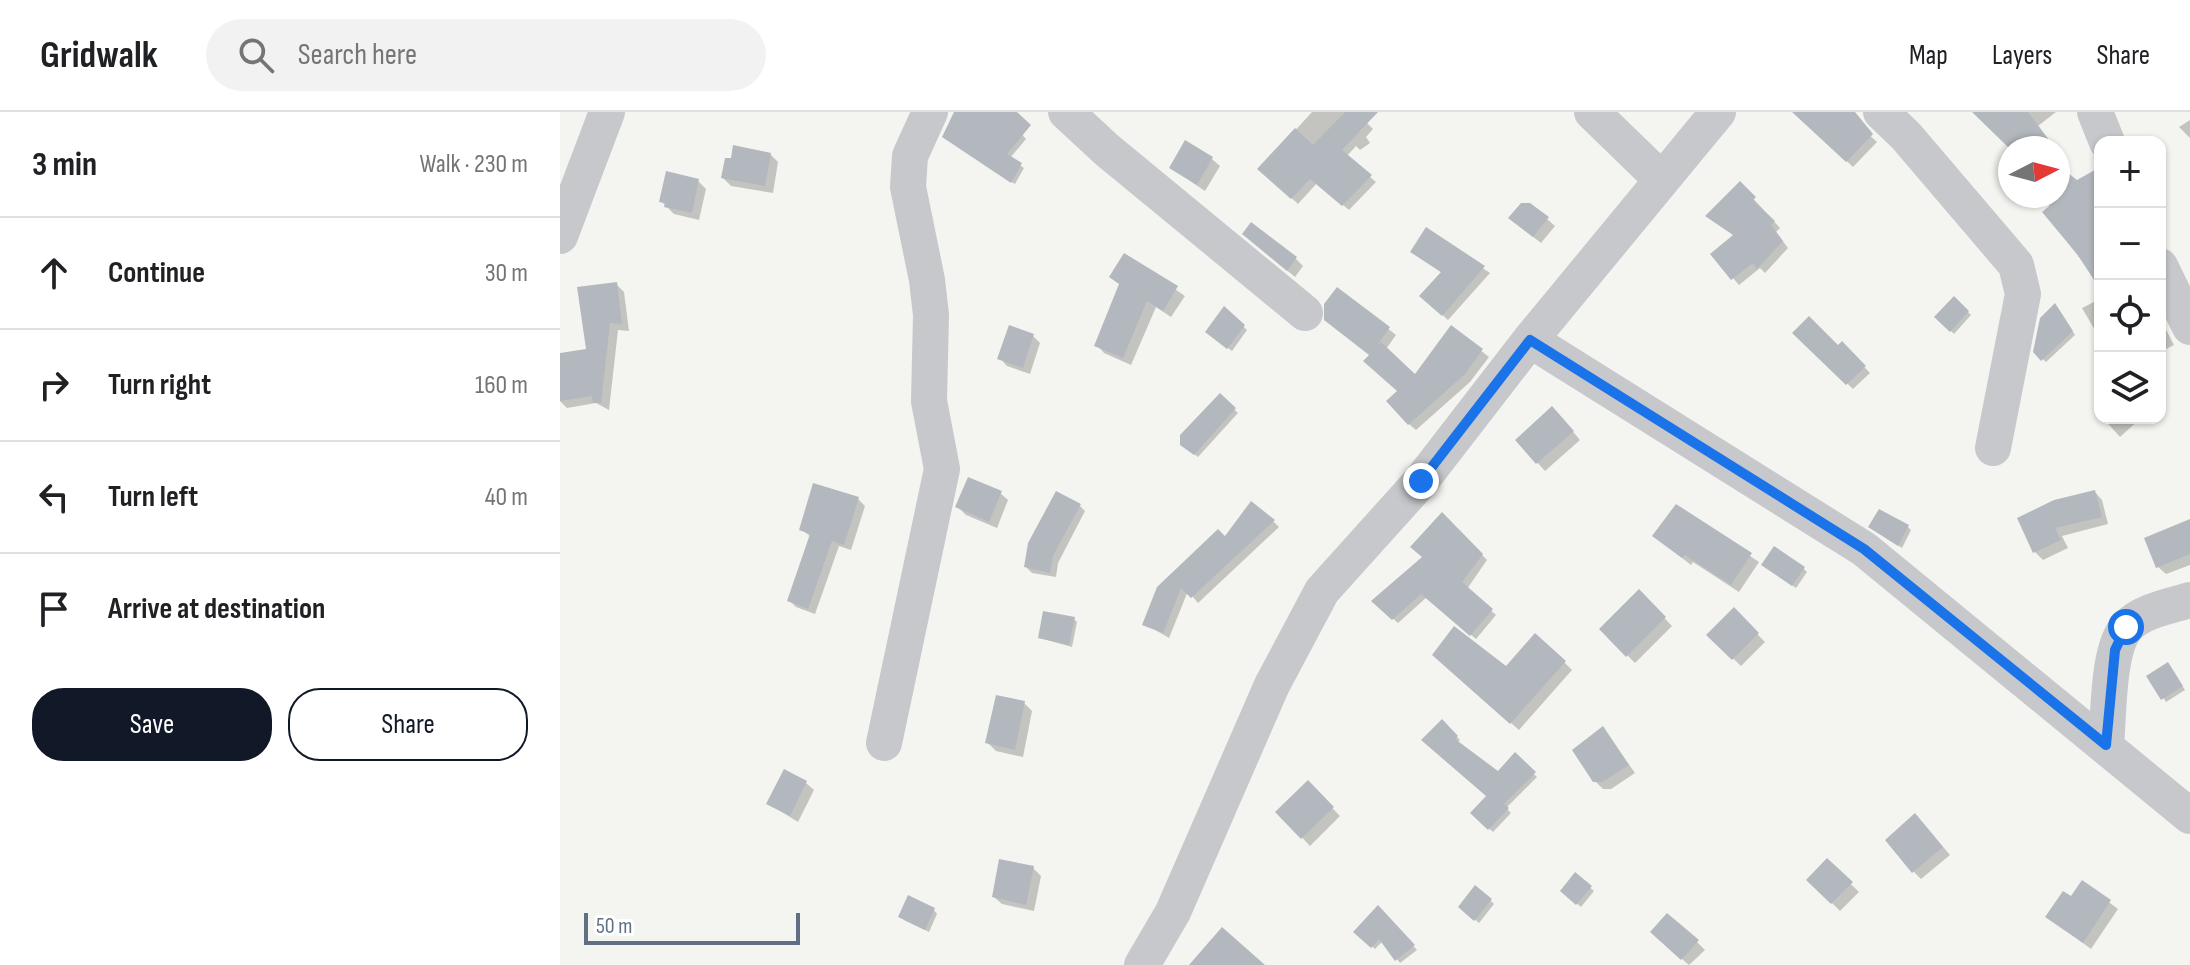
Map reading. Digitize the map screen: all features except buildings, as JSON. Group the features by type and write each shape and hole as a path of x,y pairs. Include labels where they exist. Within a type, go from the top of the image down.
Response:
{"street":[{"path":"560,236 607,112"},
{"path":"884,743 942,469 929,401 931,315 927,280 908,187 910,156 930,112"},
{"path":"1066,112 1107,150 1305,313"},
{"path":"1592,112 1662,180"},
{"path":"1142,965 1173,912 1272,685 1322,591 1421,481 1530,340 1718,112"},
{"path":"1881,112 1906,136 2016,265 2021,278 2023,294 1993,448"},
{"path":"2095,112 2105,136"},
{"path":"2166,278 2190,327"},
{"path":"1530,340 1864,549 2190,816"},
{"path":"2106,745 2115,650 2126,627 2148,613 2190,600"}],"route":[{"path":"1421,481 1530,340 1864,549 2106,745 2115,650 2126,627"}]}
